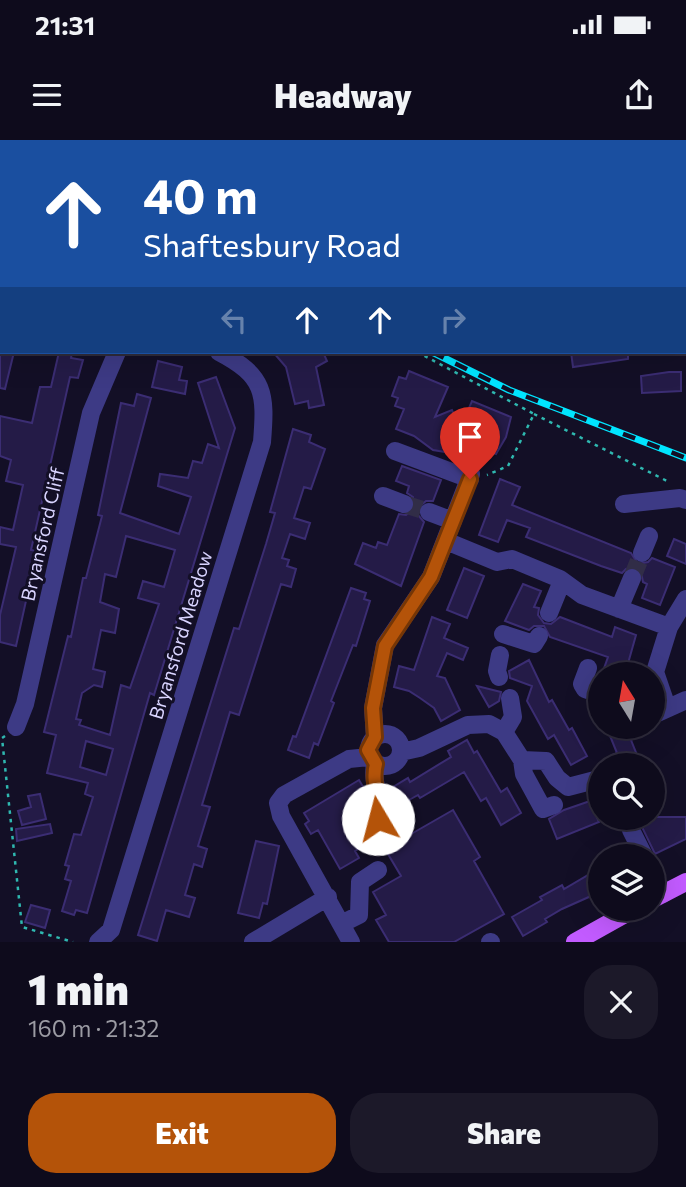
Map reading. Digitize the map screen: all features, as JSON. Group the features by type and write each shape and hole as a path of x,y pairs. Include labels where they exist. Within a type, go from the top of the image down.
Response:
{"main road":[{"path":"665,892 686,882"},
{"path":"575,942 595,937 618,921"}],"street":[{"name":"Bryansford Cliff","path":"16,727 25,704 92,413 116,354"},
{"name":"Bryansford Meadow","path":"98,942 111,930 262,442 263,404 259,386 243,364 223,354"},
{"path":"378,819 380,811 372,777 369,745 375,737 373,708 385,646 431,577 470,477 395,452"},
{"path":"383,496 404,504"},
{"path":"624,505 680,498 686,500"},
{"path":"429,512 453,521"},
{"path":"642,553 649,536"},
{"path":"446,541 497,562 512,559 536,568 582,595 669,628"},
{"path":"619,609 632,578"},
{"path":"549,612 562,581"},
{"path":"658,662 669,628 686,599"},
{"path":"503,634 534,644 539,636"},
{"path":"499,655 496,671 499,677"},
{"path":"588,668 582,684 588,690"},
{"path":"504,732 513,717 510,698"},
{"path":"665,709 686,700"},
{"path":"351,942 343,923 281,816 278,803 284,795 349,759 372,760 390,766 401,752 478,723 489,724 504,732 522,760 524,774 543,809 554,805"},
{"path":"375,737 392,736 399,742 401,752"},
{"path":"522,760 547,761 557,779 568,787 588,782"},
{"path":"631,830 638,844"},
{"path":"343,923 359,915 360,882 378,870"},
{"path":"253,942 328,897"}],"path":[{"path":"421,354 675,485"},
{"path":"470,477 488,475 508,466 534,414"},
{"path":"16,727 2,738 22,927 73,942"}],"building":[{"path":"0,354 14,354 5,389 0,388"},
{"path":"59,354 72,354 71,358 83,360 78,378 70,377 31,550 37,551 16,646 0,642 0,615 16,547 0,544 0,527 13,530 23,485 6,481 11,460 0,456 0,416 32,423 40,387 51,387"},
{"path":"275,354 324,354 327,361 316,367 324,405 309,408 308,401 295,404 286,367"},
{"path":"571,354 628,354 628,359 573,367"},
{"path":"158,361 182,367 179,380 187,381 185,394 152,387"},
{"path":"409,371 448,387 435,417 452,410 460,429 472,401 511,417 506,437 496,454 486,450 480,463 457,454 433,450 414,436 396,429 404,409 395,406 398,398 392,396 399,377 406,379"},
{"path":"681,372 681,391 642,393 641,376"},
{"path":"216,377 235,428 154,695 150,693 87,913 76,910 74,915 62,911 71,881 65,879 69,866 65,865 74,834 81,835 93,797 85,794 88,783 47,773 56,735 44,732 68,636 71,637 83,578 86,578 102,516 98,515 121,403 134,406 137,394 151,398 120,513 179,534 191,497 158,486 160,474 188,478 193,461 202,463 208,444 219,448 198,383","holes":["126,536 175,550 164,587 143,581 138,598 159,604 130,688 121,685 110,735 79,725 81,720 76,719 82,693 94,685 102,687 105,672 93,669 101,630 115,633 119,609 100,602 105,574 116,577","86,741 113,749 106,775 80,767"]},
{"path":"293,429 311,435 309,442 325,449 311,489 304,487 294,518 310,523 305,539 290,534 282,558 289,560 287,566 296,569 291,587 281,584 239,715 230,712 202,805 210,807 198,846 207,849 202,867 194,864 185,895 195,898 189,917 166,910 157,941 138,935 234,628 239,629 266,544 275,513 270,512"},
{"path":"402,466 441,480 433,501 426,501 419,507 418,515 424,522 401,586 355,564 363,543 376,548 378,542 387,545 399,514 406,515 414,509 413,497 407,493 409,486 396,481"},
{"path":"500,479 520,487 512,505 631,553 638,564 648,562 652,558 675,567 660,605 642,598 647,584 643,582 641,572 636,567 626,569 622,573 601,566 526,537 530,528 507,520 498,542 479,535"},
{"path":"674,539 686,544 686,564 667,556"},
{"path":"464,568 484,576 467,618 447,610"},
{"path":"523,584 541,591 534,607 539,608 538,615 544,623 551,624 560,617 612,637 615,627 636,635 628,662 606,662 608,657 550,637 544,626 534,626 529,630 505,621"},
{"path":"351,588 366,593 364,599 370,601 356,646 353,645 331,701 334,703 318,745 314,743 309,758 288,750 293,736 296,737"},
{"path":"432,617 450,624 444,638 468,648 463,660 447,653 437,676 445,678 460,710 441,721 434,708 409,691 394,687 399,666 414,670"},
{"path":"529,660 549,702 552,700 569,730 572,728 587,756 571,765 554,735 548,739 527,701 532,686 510,678 509,671"},
{"path":"477,686 501,692 499,701 489,707"},
{"path":"611,739 633,739 631,740 636,753 617,753"},
{"path":"467,740 474,753 477,751 501,792 507,788 521,813 501,825 486,798 481,801 464,772 420,798 418,795 391,810 388,790 408,778 410,782 451,757 448,751"},
{"path":"359,780 365,790 368,812 367,819 357,825 368,843 355,851 359,858 340,869 318,830 311,834 305,824 309,821 304,813"},
{"path":"40,794 46,819 22,825 18,811 31,807 28,796"},
{"path":"588,802 588,826 557,839 549,819 564,810"},
{"path":"453,810 480,857 474,861 504,914 454,942 389,942 376,920 386,915 373,892 401,876 385,849"},
{"path":"665,817 686,817 686,839 665,849 665,844 650,844 643,830 665,830"},
{"path":"50,824 52,833 17,841 16,829"},
{"path":"256,841 279,846 267,904 263,903 259,918 238,913"},
{"path":"588,875 588,897 545,919 547,922 523,936 512,917 562,885 564,889"},
{"path":"31,905 50,910 45,928 25,922"}],"tunnel":[{"path":"404,504 429,512"},
{"path":"632,578 642,553"}],"railway":[{"path":"436,354 509,390 686,458"}],"route":[{"path":"378,819 380,811 372,777 376,764 369,757 368,750 375,737 373,708 379,668 390,636 431,577 470,479"}]}
